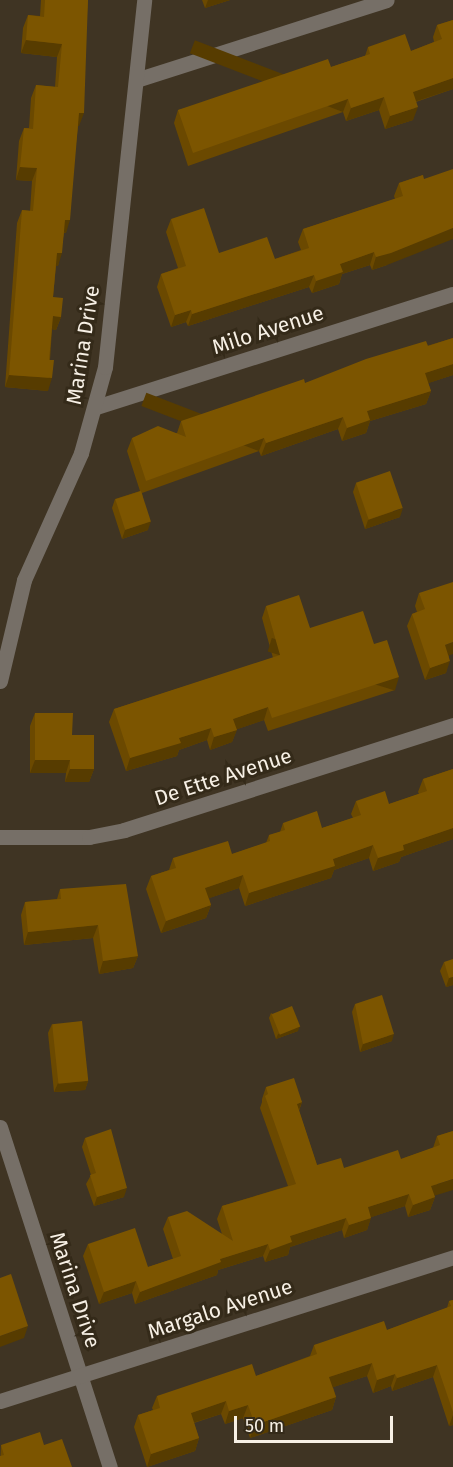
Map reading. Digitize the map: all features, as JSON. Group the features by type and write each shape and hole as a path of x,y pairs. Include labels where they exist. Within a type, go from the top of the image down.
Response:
{"street":[{"name":"Marina Drive","path":"0,681 24,580 81,453 96,407 105,367 144,0"},
{"path":"136,80 387,0"},
{"name":"Milo Avenue","path":"96,407 453,294"},
{"name":"De Ette Avenue","path":"0,837 89,837 124,830 453,725"},
{"name":"Marina Drive","path":"0,1127 110,1467"},
{"name":"Margalo Avenue","path":"0,1401 453,1257"}],"building":[{"path":"45,0 88,0 84,113 79,113 70,220 65,220 62,253 57,253 53,297 63,298 61,317 53,316 49,360 54,360 52,378 9,375 22,210 33,211 37,168 20,167 24,128 33,129 36,85 58,87 62,44 26,40 28,15 44,17"},
{"path":"453,20 453,78 413,92 418,107 390,116 384,97 351,108 348,99 193,153 178,110 328,59 331,67 370,54 368,47 405,34 411,51 442,39 437,25"},
{"path":"453,169 453,228 391,253 376,257 374,252 340,264 343,272 316,281 314,275 192,314 191,310 175,315 161,274 186,266 171,219 204,208 219,253 267,237 275,259 309,248 303,229 403,196 399,183 423,175 424,179"},
{"path":"453,338 453,364 425,373 431,391 367,411 370,420 347,428 343,417 266,443 264,438 146,481 132,438 158,426 186,437 181,421 304,379 305,383 366,359 426,341 428,346"},
{"path":"390,471 403,508 369,520 356,483"},
{"path":"141,491 151,521 125,530 115,499"},
{"path":"453,582 453,642 445,645 450,661 430,668 412,614 425,609 419,593"},
{"path":"299,595 310,628 363,611 374,644 387,640 399,677 272,718 268,707 233,719 237,730 214,737 211,728 179,738 181,743 130,758 114,709 280,655 266,606"},
{"path":"35,713 73,713 72,735 94,735 94,769 70,769 70,760 35,760"},
{"path":"453,769 453,828 403,845 404,850 378,858 373,845 333,859 335,866 249,893 243,875 205,888 211,905 166,921 151,876 176,868 173,858 228,841 232,854 270,841 269,835 285,830 283,823 317,811 322,828 361,815 356,801 385,791 389,804 427,791 423,779"},
{"path":"126,884 138,956 103,961 98,925 28,932 25,902 61,899 60,889"},
{"path":"453,959 453,977 449,978 444,962"},
{"path":"382,995 394,1034 363,1044 355,1004"},
{"path":"292,1006 300,1026 280,1035 272,1014"},
{"path":"82,1021 88,1081 58,1084 52,1024"},
{"path":"294,1078 302,1102 297,1104 317,1165 341,1158 344,1168 398,1150 401,1159 440,1145 437,1136 453,1131 453,1179 431,1186 435,1197 413,1205 409,1194 368,1207 371,1218 349,1225 346,1218 290,1236 292,1242 270,1250 268,1244 220,1259 221,1262 140,1292 136,1281 104,1292 88,1244 135,1228 148,1267 181,1256 168,1217 187,1211 233,1241 222,1206 296,1184 265,1096 268,1094 266,1087"},
{"path":"111,1129 127,1188 97,1197 90,1175 96,1173 85,1138"},
{"path":"11,1274 28,1326 0,1336 0,1278"},
{"path":"453,1300 453,1412 437,1365 397,1378 395,1374 377,1380 372,1363 329,1377 336,1397 255,1425 248,1405 229,1411 226,1401 191,1413 199,1438 151,1454 138,1415 160,1408 157,1396 252,1364 256,1376 317,1354 314,1345 384,1321 387,1330 451,1306 449,1301"},
{"path":"40,1432 44,1445 62,1439 72,1467 0,1467 0,1456 4,1455 1,1445"}]}
